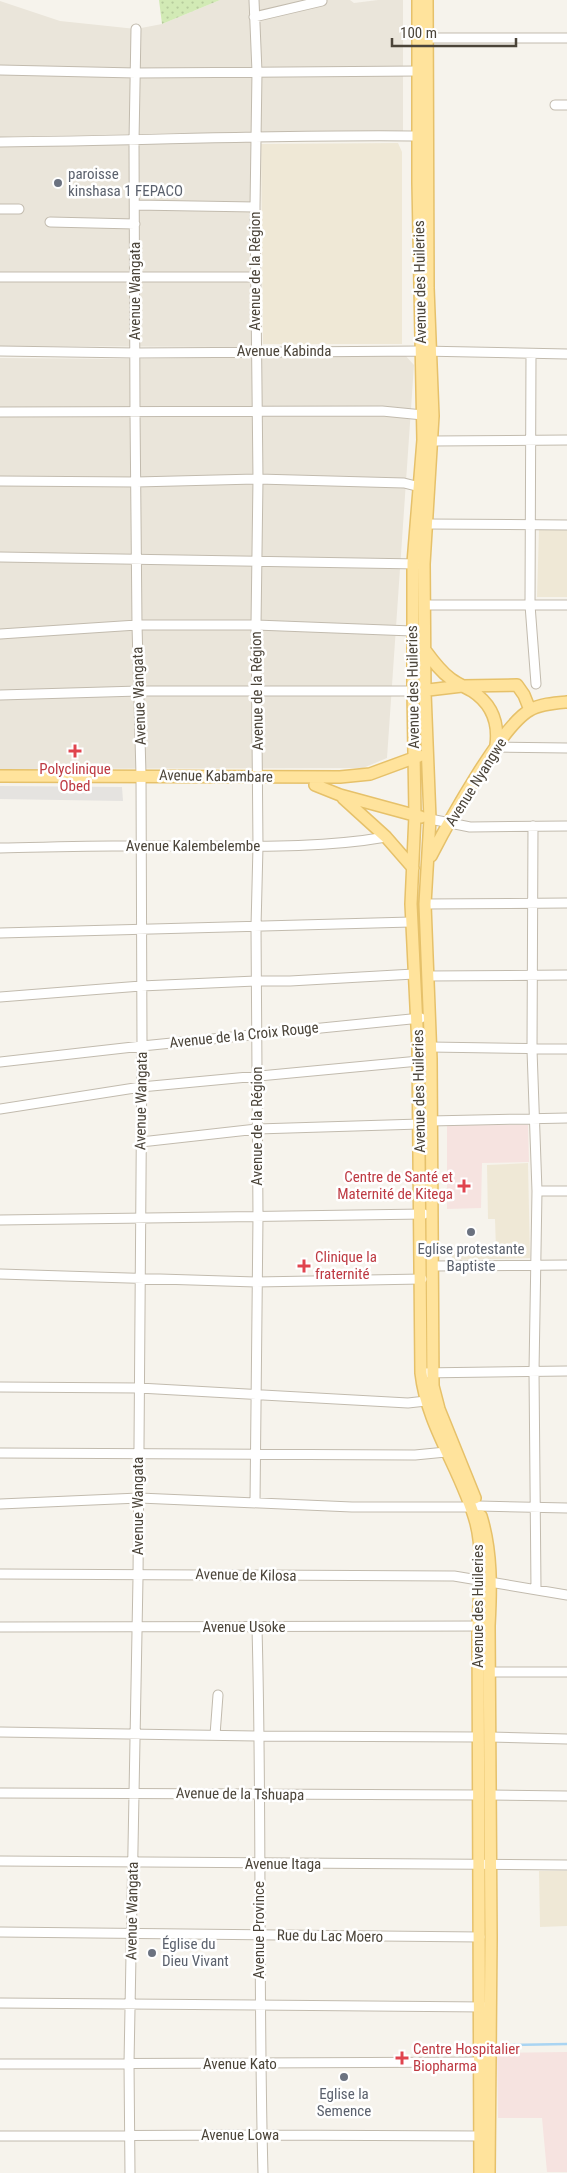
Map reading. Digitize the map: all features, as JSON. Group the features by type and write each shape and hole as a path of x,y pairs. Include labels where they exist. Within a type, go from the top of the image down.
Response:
{"main road":[{"name":"Avenue des Huileries","path":"418,0 418,71 423,136"},
{"name":"Avenue des Huileries","path":"428,0 423,136 426,351 432,440 426,524 419,564 412,631 415,815 411,922 414,974 430,1047 425,1122 426,1214 422,1279 421,1373 426,1401 446,1452 474,1506"},
{"name":"Avenue des Huileries","path":"425,1122 419,1061 428,976 425,904 430,819 425,692 425,605 419,564 420,487 426,351"},
{"path":"424,649 435,665 449,678 480,697 495,718 498,730 496,746"},
{"path":"412,691 425,692 462,686 517,685 524,695 530,710"},
{"name":"Avenue Nyangwe","path":"429,859 496,746 511,726 530,710 567,702"},
{"name":"Avenue Kabambare","path":"0,776 141,775 340,778 370,774 428,753"},
{"path":"315,785 340,795 430,819"},
{"path":"340,795 386,837 413,868"},
{"name":"Avenue des Huileries","path":"426,1214 432,1266 433,1372 436,1400 474,1506 486,1580 483,1626 484,1864 489,2173"},
{"name":"Avenue des Huileries","path":"483,1626 490,1672 484,1737"},
{"name":"Avenue des Huileries","path":"480,2173 480,2062 485,2007 480,1937 484,1864"}],"street":[{"name":"Avenue de la Région","path":"254,0 257,72 255,352 258,480 256,626 258,690 256,927 258,1216 255,1502"},
{"path":"254,17 322,1"},
{"name":"Avenue Wangata","path":"130,2173 129,2063 139,1498 138,1388 142,1046 140,930 142,846 135,412 136,276 134,141 136,29"},
{"path":"427,38 567,38"},
{"path":"0,70 136,73 418,71"},
{"path":"555,105 567,105"},
{"path":"0,142 423,136"},
{"path":"135,205 255,206"},
{"path":"0,209 19,209"},
{"path":"50,222 135,224"},
{"path":"0,277 255,276"},
{"name":"Avenue Kabinda","path":"0,351 135,353 426,351 567,354"},
{"path":"531,354 530,605 536,684"},
{"path":"0,412 382,411 423,415"},
{"path":"432,440 567,440"},
{"path":"0,481 136,482 258,480 404,483 420,487"},
{"path":"426,524 567,525"},
{"path":"0,557 419,564"},
{"path":"425,605 567,605"},
{"path":"0,634 137,625 256,626 412,631"},
{"path":"0,695 139,691 412,691"},
{"path":"496,746 567,748"},
{"path":"292,777 315,785"},
{"path":"430,819 470,826 567,826"},
{"path":"532,826 532,1050 536,1118 537,1191 534,1371 536,1590"},
{"name":"Avenue Kalembelembe","path":"0,848 258,846 366,840 386,837"},
{"path":"425,904 567,903"},
{"path":"0,934 411,922"},
{"path":"0,997 141,986 256,981 290,982 414,974"},
{"path":"428,976 567,974"},
{"name":"Avenue de la Croix Rouge","path":"0,1062 423,1017"},
{"path":"430,1047 532,1050 567,1049"},
{"path":"0,1109 141,1087 419,1061"},
{"path":"141,1142 257,1129 567,1118"},
{"path":"537,1191 567,1191"},
{"path":"0,1220 426,1214"},
{"path":"432,1266 567,1265"},
{"path":"0,1274 256,1282 422,1279"},
{"path":"421,1373 567,1371"},
{"path":"0,1388 138,1388 408,1404 426,1401"},
{"path":"0,1453 415,1455 446,1452"},
{"path":"0,1504 139,1498 352,1507 474,1506 567,1508"},
{"name":"Avenue de Kilosa","path":"0,1574 420,1575 486,1580 567,1596"},
{"name":"Avenue Usoke","path":"0,1627 137,1626 257,1628 483,1626"},
{"name":"Avenue Province","path":"257,1628 260,1736 259,1935 263,2173"},
{"path":"490,1672 567,1672"},
{"path":"215,1735 218,1695"},
{"path":"0,1732 567,1738"},
{"name":"Avenue de la Tshuapa","path":"0,1793 567,1796"},
{"name":"Avenue Itaga","path":"0,1861 567,1865"},
{"name":"Rue du Lac Moero","path":"0,1932 480,1937"},
{"path":"0,2003 485,2007"},
{"name":"Avenue Kato","path":"0,2064 480,2062"},
{"name":"Avenue Lowa","path":"0,2136 480,2136"}],"shaded area":[{"path":"220,0 350,0 354,3 378,0 403,0 403,135 256,137 255,347 0,346 0,1 60,21 136,29 162,24"},
{"path":"398,143 402,152 402,344 263,344 261,144"},
{"path":"404,354 414,365 387,758 363,768 0,769 0,358 135,359"},
{"path":"539,529 567,530 567,597 537,597"},
{"path":"0,786 122,787 123,801 0,799"},
{"name":"Centre de Santé et Maternité de Kitega","path":"447,1125 528,1125 529,1162 482,1163 481,1208 447,1209"},
{"path":"528,1163 530,1258 452,1260 452,1250 496,1249 495,1219 488,1219 487,1165"},
{"path":"539,1871 567,1871 567,1926 540,1927"},
{"path":"567,2052 567,2172 547,2172 542,2118 498,2118 497,2053"}],"green space":[{"path":"159,0 220,0 162,24"}],"waterway":[{"path":"510,2045 567,2044"}],"place":[{"name":"paroisse kinshasa 1 FEPACO","path":"58,183"},
{"name":"Polyclinique Obed","path":"75,751"},
{"name":"Centre de Santé et Maternité de Kitega","path":"464,1186"},
{"name":"Eglise protestante Baptiste","path":"471,1232"},
{"name":"Clinique la fraternité","path":"304,1266"},
{"name":"Église du Dieu Vivant","path":"152,1953"},
{"name":"Centre Hospitalier Biopharma","path":"402,2058"},
{"name":"Eglise la Semence","path":"344,2077"}]}
